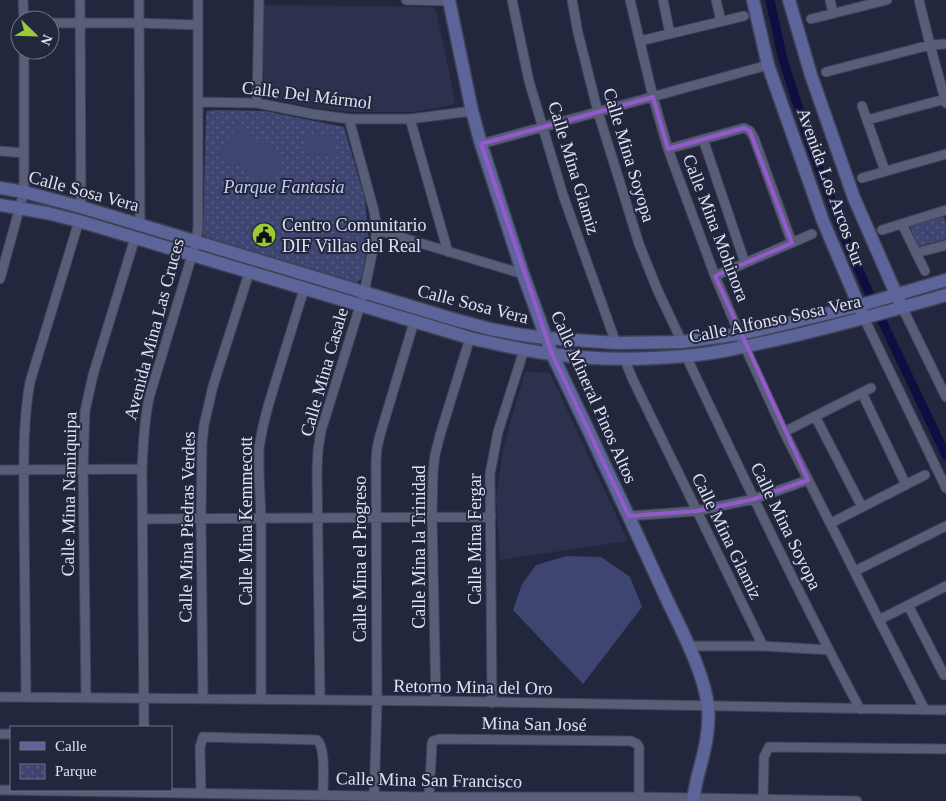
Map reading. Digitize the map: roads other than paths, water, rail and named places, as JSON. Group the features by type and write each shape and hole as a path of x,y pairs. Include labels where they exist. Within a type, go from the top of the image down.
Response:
{"main road":[{"name":"Avenida Los Arcos Sur","path":"753,0 768,66 823,221 864,318"},
{"name":"Avenida Los Arcos Sur","path":"789,0 811,75 854,198 902,307"},
{"name":"Calle Mineral Pinos Altos","path":"449,1 472,111 481,144 546,338 698,670 708,707 708,726 706,746 693,800"},
{"name":"Calle Sosa Vera","path":"0,188 24,192 140,224 362,299 490,329 546,338 616,343 682,342 740,334 858,306 946,280"},
{"name":"Calle Alfonso Sosa Vera","path":"0,205 79,221 304,289 362,299 414,322 470,338 524,350 593,358 686,356 746,346 812,332 946,294"},
{"path":"836,311 850,285"}],"street":[{"path":"80,0 81,207"},
{"path":"139,0 140,224"},
{"name":"Avenida Mina Las Cruces","path":"144,726 143,434 149,398 196,242 198,228 198,0"},
{"path":"257,103 259,0"},
{"path":"406,0 449,1"},
{"name":"Calle Mina Glamiz","path":"512,0 529,82 563,195 616,343"},
{"name":"Calle Mina Soyopa","path":"572,0 578,33 598,112 639,244 682,342"},
{"name":"Calle Mina Mohinora","path":"630,0 652,97 668,149 715,276 784,432 925,710"},
{"path":"664,0 670,34"},
{"path":"716,0 720,21"},
{"path":"830,0 833,13"},
{"path":"811,19 887,0"},
{"path":"867,120 945,101 919,0"},
{"path":"640,41 744,16"},
{"path":"60,23 198,25"},
{"path":"826,72 930,45 946,44"},
{"path":"0,279 5,245 21,208 24,192 24,60"},
{"path":"481,144 768,66"},
{"name":"Calle Del Mármol","path":"198,102 257,103 349,119 410,119 472,111"},
{"path":"862,106 885,172"},
{"name":"Calle Mina Casale","path":"320,700 317,518 318,450 321,431 362,299 376,230 374,211 349,119"},
{"path":"410,119 448,252"},
{"path":"668,149 744,128 750,131 792,243"},
{"path":"703,139 745,263"},
{"path":"0,151 24,153"},
{"path":"862,178 946,154"},
{"path":"882,230 946,210"},
{"path":"26,697 25,416 30,382 79,221"},
{"path":"902,224 925,271"},
{"path":"376,230 523,274"},
{"path":"715,276 812,234"},
{"name":"Calle Mina Namiquipa","path":"86,698 83,470 85,411 93,375 135,238"},
{"path":"916,253 946,245"},
{"name":"Calle Mina Piedras Verdes","path":"203,699 201,519 204,425 213,386 249,273"},
{"name":"Calle Mina Kemmecott","path":"261,699 259,448 263,426 304,289"},
{"name":"Avenida Los Arcos Sur","path":"902,307 946,397"},
{"name":"Avenida Los Arcos Sur","path":"864,318 946,488"},
{"name":"Calle Mina el Progreso","path":"374,798 377,702 377,448 414,322"},
{"name":"Calle Mina la Trinidad","path":"436,702 432,517 433,472 435,455 446,414 470,338"},
{"name":"Calle Mina Fergar","path":"492,703 490,474 498,432 524,350"},
{"name":"Calle Mina Soyopa","path":"686,356 754,499 860,708"},
{"name":"Calle Mina Glamiz","path":"624,358 763,646"},
{"path":"784,432 871,388"},
{"path":"862,393 906,485"},
{"path":"815,416 862,508"},
{"path":"0,470 142,469"},
{"path":"831,523 925,475"},
{"path":"629,516 697,511 754,499 808,480"},
{"path":"143,519 491,517"},
{"path":"855,571 946,526"},
{"path":"879,620 946,586"},
{"path":"908,605 942,664 944,675"},
{"path":"688,646 763,646 829,650"},
{"name":"Retorno Mina del Oro","path":"0,697 261,699 946,710"},
{"path":"201,792 200,747 204,737 317,740 323,752 323,794"},
{"name":"Mina San José","path":"429,797 432,743 439,739 631,742 639,747 639,797"},
{"path":"763,799 764,757 769,747 946,749"},
{"name":"Calle Mina San Francisco","path":"172,791 323,794 374,798 517,799 639,797 693,800 857,801"}],"waterway":[{"path":"770,0 783,60 812,149 850,250 870,295"},
{"path":"882,321 946,455"}],"place":[{"name":"Centro Comunitario DIF Villas del Real","path":"264,235"}],"park label":[{"name":"Parque Fantasia","path":"284,187"}]}
